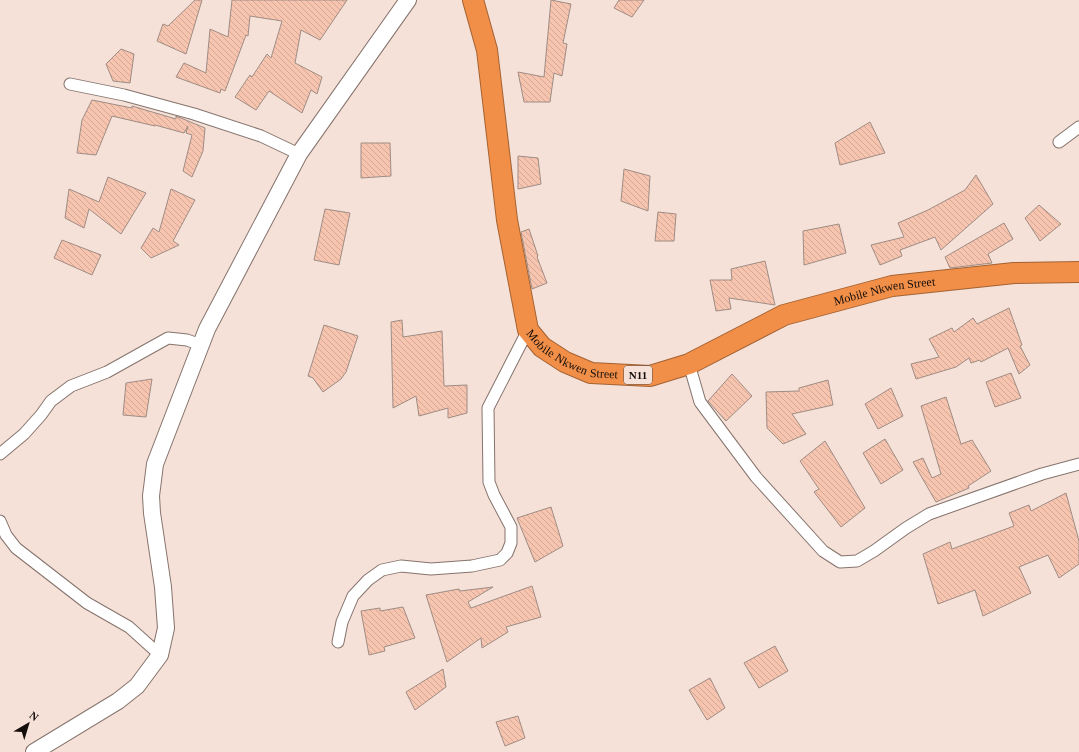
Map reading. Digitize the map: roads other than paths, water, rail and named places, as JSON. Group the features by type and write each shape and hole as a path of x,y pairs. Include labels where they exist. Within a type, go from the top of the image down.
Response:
{"highway":[{"name":"Mobile Nkwen Street","path":"473,0 486,50 507,220 528,330 542,347 565,362 591,373 650,376 689,364 784,315 892,286 1014,273 1079,272"}],"street":[{"path":"34,752 137,686 160,655 166,628 163,587 152,513 151,496 155,464 207,329 299,154 408,0"},
{"path":"70,84 124,95 194,114 261,136 299,154"},
{"path":"1059,142 1079,127"},
{"path":"338,642 342,622 353,596 368,580 382,570 401,566 431,569 472,566 500,560 508,553 511,543 511,527 494,495 490,482 488,408 528,330"},
{"path":"0,454 24,434 42,415 52,401 71,386 107,372 168,338 187,340 201,345"},
{"path":"689,364 700,402 756,477 823,551 840,562 857,561 874,552 906,528 929,514 1042,474 1079,464"},
{"path":"0,521 6,535 16,548 87,603 129,627 160,655"}]}
